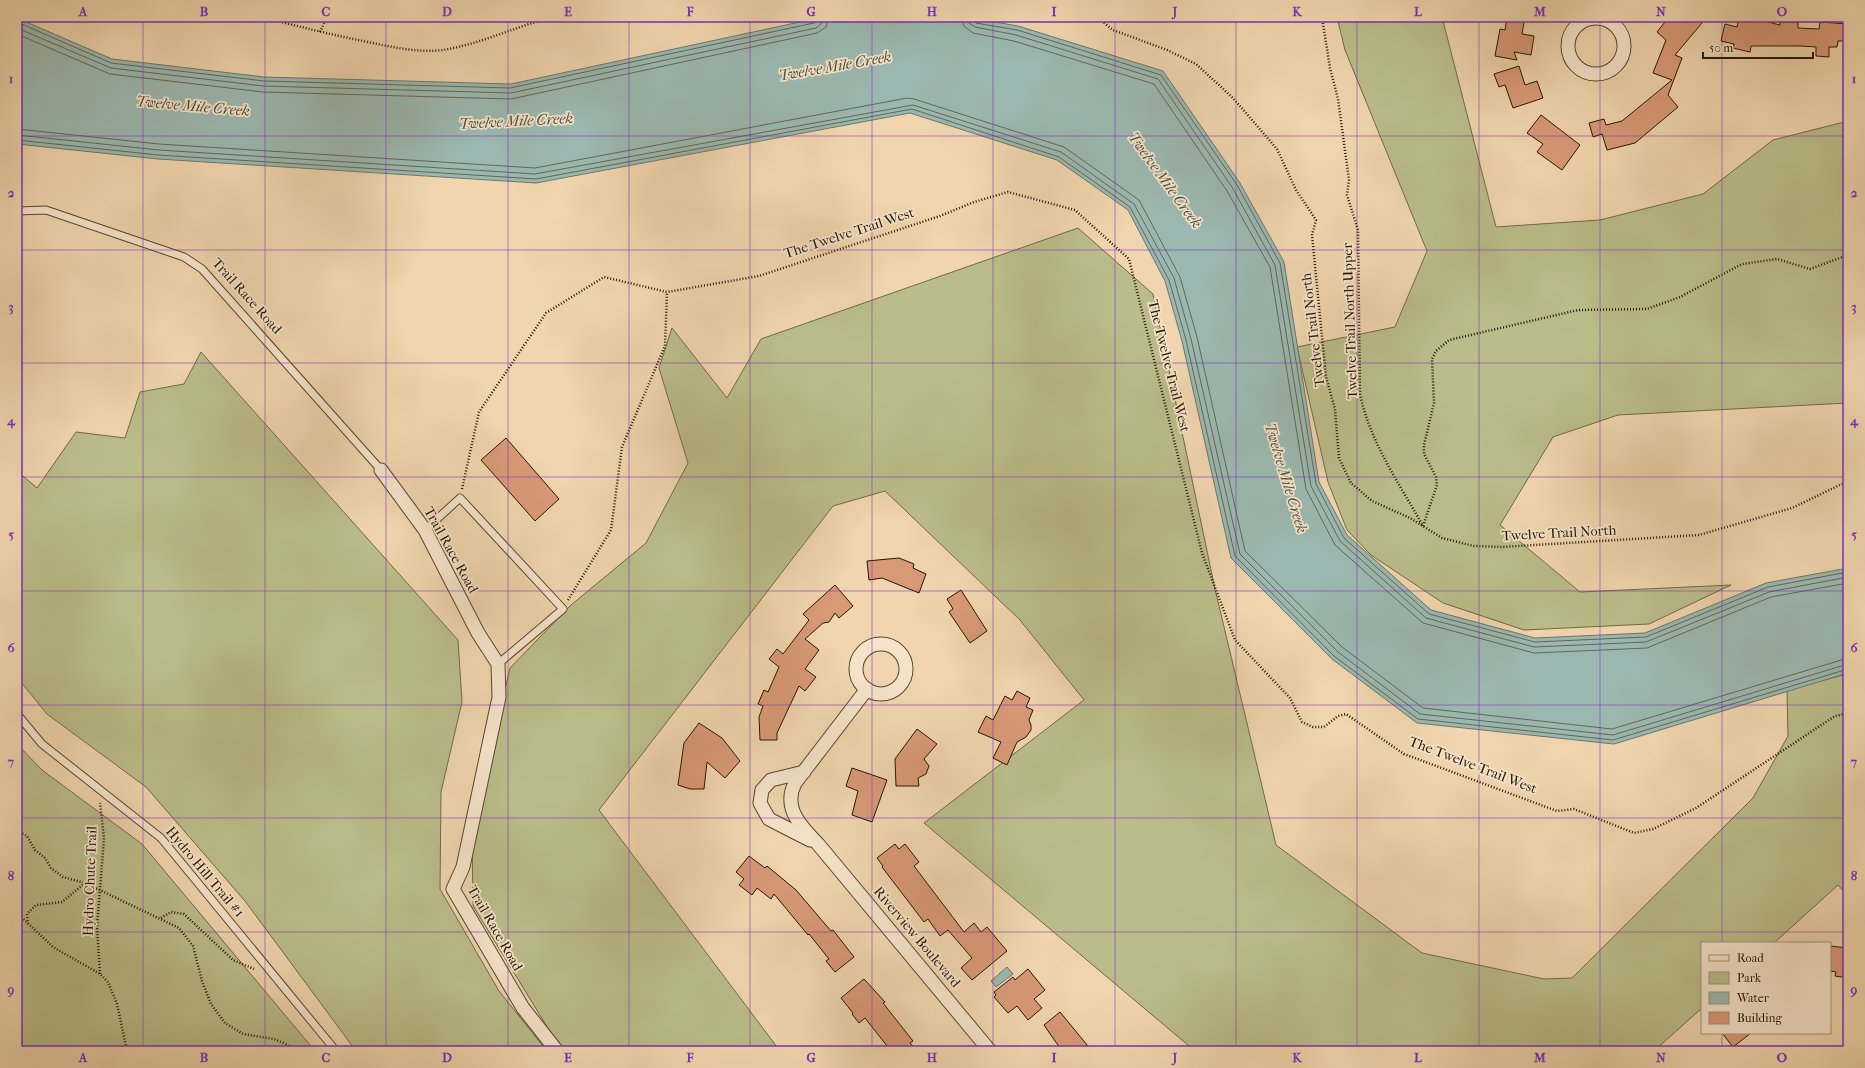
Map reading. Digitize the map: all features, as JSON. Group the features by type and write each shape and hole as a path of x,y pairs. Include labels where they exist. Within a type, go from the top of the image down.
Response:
{"street":[{"path":"1597,18 1617,21 1623,48 1617,64 1610,70 1598,74 1585,72 1577,67 1568,53 1568,44 1574,28 1581,23 1597,18"},
{"name":"Trail Race Road","path":"381,470 425,530 478,633 498,664 499,697 463,867 453,889 523,1008 557,1051"},
{"name":"Riverview Boulevard","path":"867,689 793,787 792,806 798,823 818,844 990,1051"},
{"name":"Riverview Boulevard","path":"804,772 771,780 762,790 760,803 769,819 818,844"}],"lane":[{"name":"Trail Race Road","path":"17,211 46,210 184,257 202,269 381,470"},
{"path":"425,530 460,498 563,609 498,664"},
{"name":"Hydro Hill Trail #1","path":"17,714 42,744 161,838 336,1051"}],"path":[{"path":"262,17 320,32 407,50 442,50 468,44 554,17"},
{"path":"320,32 327,17"},
{"name":"Twelve Trail North","path":"1097,17 1113,30 1167,50 1196,64 1233,98 1277,149 1296,190 1316,220 1312,235 1326,377 1335,409 1339,458 1351,483 1372,501 1410,518 1442,538 1474,546 1488,547 1699,535 1792,508 1848,480"},
{"name":"Twelve Trail North Upper","path":"1322,17 1330,68 1338,99 1349,180 1347,195 1358,230 1360,394 1365,417 1382,453 1423,526"},
{"name":"The Twelve Trail West","path":"460,498 479,412 546,314 604,277 667,292 759,276 940,216 974,202 1008,192 1076,210 1129,259 1202,552 1236,640 1290,698 1302,722 1312,726 1324,727 1338,716 1346,714 1404,754 1493,789 1557,811 1574,809 1634,833 1653,830 1696,808 1835,716 1848,713"},
{"path":"1423,526 1437,486 1436,478 1424,454 1424,445 1434,403 1432,359 1436,351 1449,340 1578,310 1647,309 1680,297 1742,264 1777,259 1810,269 1848,255"},
{"path":"563,609 611,530 622,447 665,346 667,292"},
{"name":"Hydro Chute Trail","path":"99,789 104,838 97,927 100,974"},
{"path":"17,831 27,836 35,850 63,877 85,883 101,890 179,928 193,946 202,981 211,1004 224,1023 243,1034 274,1039 288,1045 292,1051"},
{"path":"28,924 27,914 36,905 62,902 85,883"},
{"path":"161,918 171,912 184,914 233,960 263,971 268,968"},
{"path":"17,913 53,947 100,974 108,982 117,1004 127,1051"}],"green space":[{"path":"1337,17 1442,17 1496,227 1600,220 1703,194 1773,140 1848,121 1848,403 1618,415 1553,437 1500,525 1580,592 1731,585 1649,624 1524,630 1443,603 1371,555 1347,530 1328,482 1297,347 1395,327 1427,251 1345,50"},
{"path":"1078,228 1153,294 1215,589 1276,845 1422,953 1544,979 1572,978 1753,798 1788,736 1787,689 1848,674 1848,896 1838,885 1775,942 1701,942 1701,1009 1654,1051 1195,1051 924,823 1084,700 1020,620 885,491 833,506 599,810 780,1051 562,1051 473,906 472,832 510,668 571,605 646,543 688,463 659,368 672,328 727,398 761,339"},
{"path":"201,352 458,640 462,702 441,792 440,889 499,991 547,1051 356,1051 245,901 146,787 47,714 17,677 17,471 37,488 76,432 125,438 140,392 184,384"},
{"path":"17,744 42,770 142,844 315,1051 17,1051"}],"water":[{"name":"Twelve Mile Creek","path":"823,17 967,17 1018,26 1163,71 1240,183 1284,262 1319,482 1347,535 1431,610 1535,638 1645,633 1766,583 1848,568 1848,673 1614,744 1417,723 1332,659 1231,558 1182,341 1165,281 1128,210 1057,160 910,113 536,183 158,159 17,144 17,18 112,59 264,77 511,84"},
{"path":"1007,967 1013,974 996,987 991,981"}],"building":[{"path":"1507,17 1525,17 1522,34 1534,36 1531,55 1514,52 1517,60 1495,56 1500,29 1505,30"},
{"path":"1669,17 1707,17 1675,55 1682,58 1668,95 1678,107 1635,143 1607,150 1602,134 1593,137 1589,123 1604,119 1606,125 1622,121 1672,80 1653,73 1666,40 1657,32"},
{"path":"1739,17 1748,17 1780,25 1780,22 1798,22 1798,28 1819,29 1820,22 1848,24 1848,41 1838,41 1837,47 1829,47 1829,57 1816,56 1816,47 1801,46 1751,46 1750,52 1733,48 1734,44 1721,41 1725,24 1737,27"},
{"path":"1519,66 1525,85 1537,81 1543,98 1513,108 1505,85 1499,87 1494,74"},
{"path":"1541,115 1580,145 1562,170 1537,152 1543,144 1527,133"},
{"path":"506,438 559,499 535,521 481,460"},
{"path":"899,558 914,564 913,568 926,574 919,593 882,578 869,580 867,561"},
{"path":"835,585 853,606 839,618 835,613 829,622 823,623 805,639 819,650 805,669 816,677 805,691 799,686 777,733 777,740 760,740 759,717 763,706 758,704 764,690 768,692 779,667 769,659 777,649 783,654 809,620 803,614"},
{"path":"961,590 987,631 970,643 949,612 953,609 947,599"},
{"path":"1017,691 1030,698 1026,707 1033,710 1029,720 1031,730 1026,737 1017,742 1007,765 993,758 1001,742 978,732 986,716 993,720 1005,696 1012,700"},
{"path":"699,723 722,738 740,761 725,778 707,762 704,789 690,789 678,785 684,743"},
{"path":"917,729 937,744 924,759 929,766 926,774 918,778 919,786 896,786 895,759"},
{"path":"852,768 887,780 872,822 852,815 858,791 846,786"},
{"path":"895,844 899,849 905,844 919,862 914,866 964,932 974,923 981,932 987,927 1007,951 972,980 961,968 972,958 948,930 940,936 928,919 924,922 882,867 883,866 877,858"},
{"path":"749,856 765,868 767,866 796,890 831,931 833,930 854,957 835,972 826,961 829,959 774,894 771,899 757,888 752,895 739,885 744,879 736,872"},
{"path":"1831,946 1848,948 1848,978 1835,976 1836,972 1831,971"},
{"path":"1028,969 1045,990 1034,999 1042,1008 1028,1020 1017,1006 1008,1013 994,997 996,995 994,992 1013,977 1015,980"},
{"path":"864,979 885,1002 883,1003 913,1041 910,1043 917,1051 891,1051 865,1018 859,1023 852,1014 853,1013 841,998"},
{"path":"1060,1012 1092,1051 1062,1051 1044,1025"},
{"path":"1723,1034 1750,1034 1733,1047"}]}
